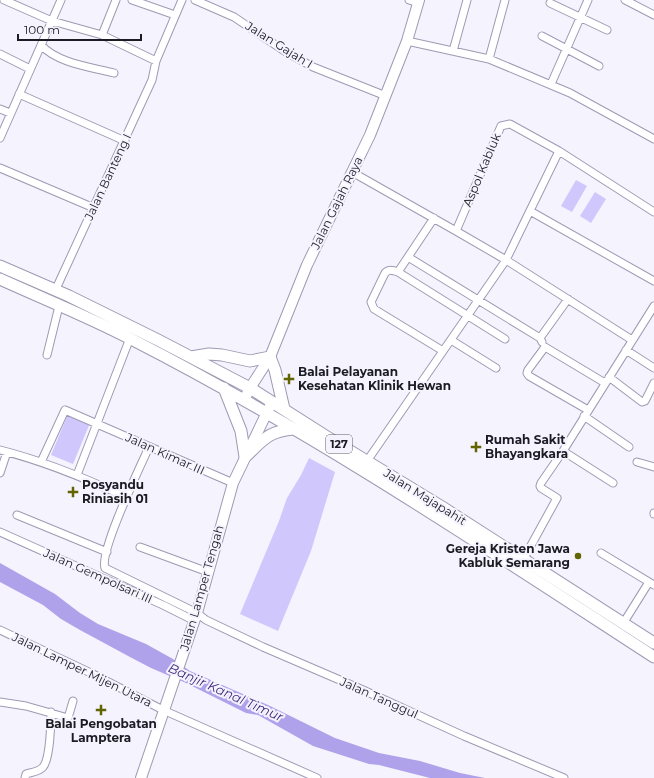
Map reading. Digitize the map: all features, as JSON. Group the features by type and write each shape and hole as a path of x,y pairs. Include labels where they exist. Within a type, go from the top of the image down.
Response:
{"main road":[{"name":"Jalan Gajah Raya","path":"244,400 270,357 306,265 370,135 407,41 416,1"},
{"name":"Jalan Majapahit","path":"0,266 69,296 250,388 367,461 440,513 654,657"},
{"name":"Jalan Majapahit","path":"0,279 130,338 224,388 523,560 624,622 654,643"},
{"path":"191,357 209,354 250,361 270,357 275,370 284,409"},
{"path":"224,388 241,431 245,457"},
{"name":"Jalan Lamper Tengah","path":"141,778 196,617 233,484 272,402"},
{"path":"245,457 268,436 280,430 294,429"}],"street":[{"path":"4,0 52,21 102,35 156,61"},
{"path":"0,138 61,0"},
{"path":"102,35 116,0"},
{"path":"132,0 175,15"},
{"name":"Jalan Banteng I","path":"55,291 152,80 156,61 182,0"},
{"name":"Jalan Gajah I","path":"195,0 234,17 286,52 313,67 386,96"},
{"path":"453,51 467,0"},
{"path":"489,59 505,0"},
{"path":"551,84 582,18 588,0"},
{"path":"624,0 654,15"},
{"path":"550,4 607,30"},
{"path":"542,36 599,66"},
{"path":"407,41 489,59 570,93 654,139"},
{"path":"41,45 45,50 74,63 114,73"},
{"path":"0,54 30,68"},
{"path":"19,94 125,140"},
{"path":"0,109 10,113"},
{"name":"Aspol Kabluk","path":"456,231 501,126 510,124 558,151 654,212"},
{"path":"367,461 506,260 558,151"},
{"path":"0,168 94,208"},
{"path":"352,172 506,260 632,340"},
{"path":"530,211 654,282"},
{"path":"398,272 434,218"},
{"path":"408,257 540,338 544,348 607,380 642,402 645,401 654,383"},
{"path":"443,351 374,309 371,302 385,273 392,270 398,272 505,339"},
{"path":"540,338 568,299"},
{"path":"47,355 59,306"},
{"path":"523,560 557,498 540,486 541,483 563,451 654,306"},
{"path":"77,475 130,338"},
{"path":"451,340 496,368"},
{"path":"544,348 528,370 527,373 529,376 586,413 629,447"},
{"path":"626,350 654,368"},
{"name":"Jalan Kimar III","path":"41,462 66,410 233,484"},
{"path":"149,447 126,497 107,552 104,566 105,568 196,617"},
{"path":"0,473 4,451 77,475 126,497"},
{"path":"563,451 613,483"},
{"path":"637,462 654,467"},
{"path":"17,515 107,552"},
{"name":"Jalan Gempolsari III","path":"0,532 163,605 196,617"},
{"path":"140,547 208,572"},
{"path":"601,553 652,584 624,622"},
{"name":"Jalan Tanggul","path":"196,617 206,620 263,648 363,690 464,736 564,778"},
{"name":"Jalan Lamper Mijen Utara","path":"0,630 93,674 165,705 317,778"},
{"path":"0,702 26,706 68,718 73,701"},
{"path":"25,778 26,774 42,768 46,761 50,738 51,712"}],"shaded area":[{"path":"576,180 587,186 572,212 561,206"},
{"path":"595,192 606,199 591,223 580,216"},
{"path":"68,414 90,423 73,464 51,455"},
{"path":"309,458 335,472 311,551 278,631 240,614 279,521 287,498"}],"water":[{"name":"Banjir Kanal Timur","path":"0,563 55,594 80,613 98,624 146,644 173,659 190,671 268,705 335,738 379,753 420,761 460,773 485,778 430,778 379,765 369,764 313,746 258,715 246,713 186,683 151,668 61,619 43,605 0,582"}],"place":[{"name":"Balai Pelayanan Kesehatan Klinik Hewan","path":"289,379"},
{"name":"Rumah Sakit Bhayangkara","path":"476,447"},
{"name":"Posyandu Riniasih 01","path":"73,492"},
{"name":"Gereja Kristen Jawa Kabluk Semarang","path":"578,556"},
{"name":"Balai Pengobatan Lamptera","path":"101,710"}]}
